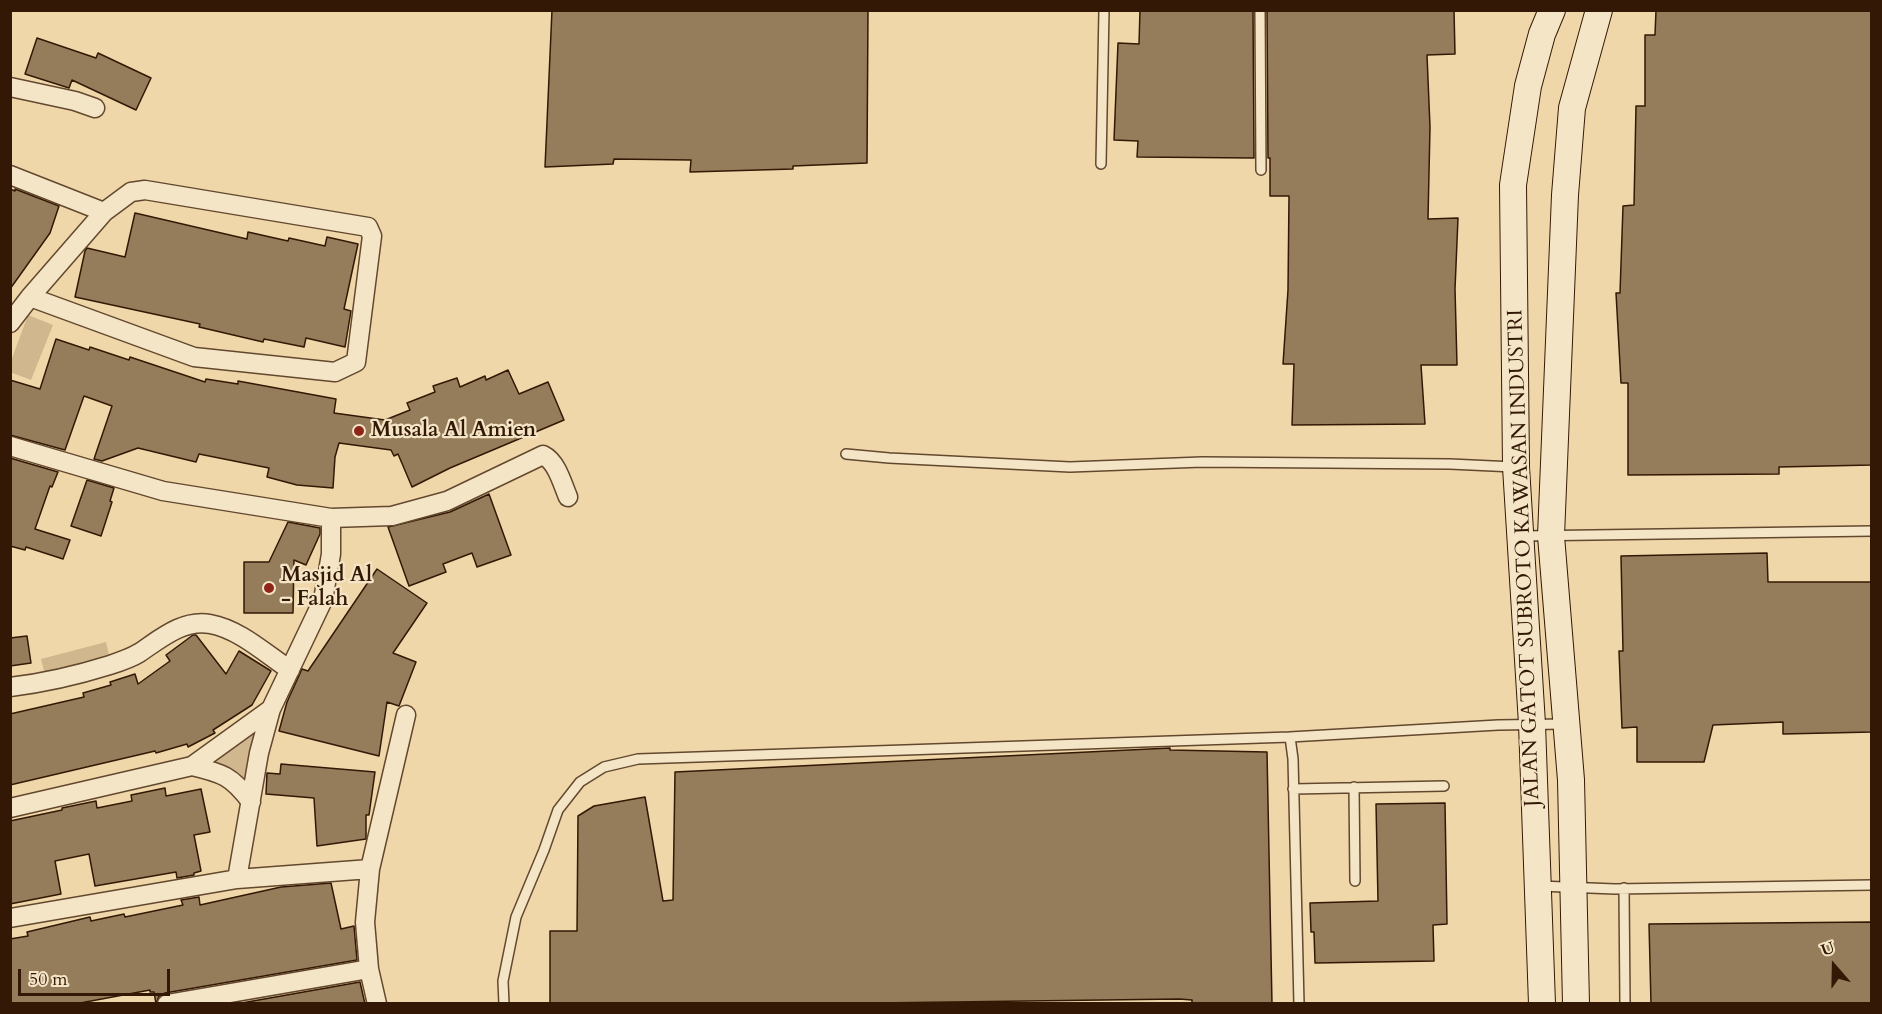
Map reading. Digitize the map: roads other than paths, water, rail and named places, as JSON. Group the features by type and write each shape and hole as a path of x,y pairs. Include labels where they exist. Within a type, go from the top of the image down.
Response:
{"street":[{"name":"JALAN GATOT SUBROTO KAWASAN INDUSTRI","path":"1542,1004 1532,724 1516,467 1513,185 1528,86 1542,34 1552,10"},
{"name":"JALAN GATOT SUBROTO KAWASAN INDUSTRI","path":"1576,1004 1571,780 1551,536 1565,195 1572,108 1594,20 1599,10"},
{"path":"10,87 75,101 95,108"},
{"path":"10,175 104,212"},
{"path":"10,323 30,297 104,212 131,192 145,190 368,227 372,236 356,362 335,372 194,357 30,297"},
{"path":"10,446 163,491 331,518 392,516 447,501 543,455 549,458 554,465 568,497"},
{"path":"237,879 259,753 271,709 323,600 331,554 331,518"},
{"path":"10,687 36,684 111,665 139,653 165,635 195,623 225,628 290,670"},
{"path":"10,808 192,766 271,709"},
{"path":"377,1004 369,969 365,922 370,868 406,715"},
{"path":"192,766 217,772 234,781 250,802"},
{"path":"10,918 237,879 370,868"},
{"path":"167,1004 369,969"}],"lane":[{"path":"1101,164 1104,10"},
{"path":"1260,10 1261,170"},
{"path":"846,454 1070,467 1213,462 1450,464 1516,467"},
{"path":"1521,536 1872,531"},
{"path":"504,1004 503,981 516,917 558,810 580,782 604,767 638,759 1567,724"},
{"path":"1290,736 1293,759 1299,1004"},
{"path":"1293,789 1444,786"},
{"path":"1354,788 1355,881"},
{"path":"1537,886 1624,888 1872,885"},
{"path":"1624,888 1625,1004"}],"place":[{"name":"Musala Al Amien","path":"359,431"},
{"name":"Masjid Al - Falah","path":"269,588"}]}
